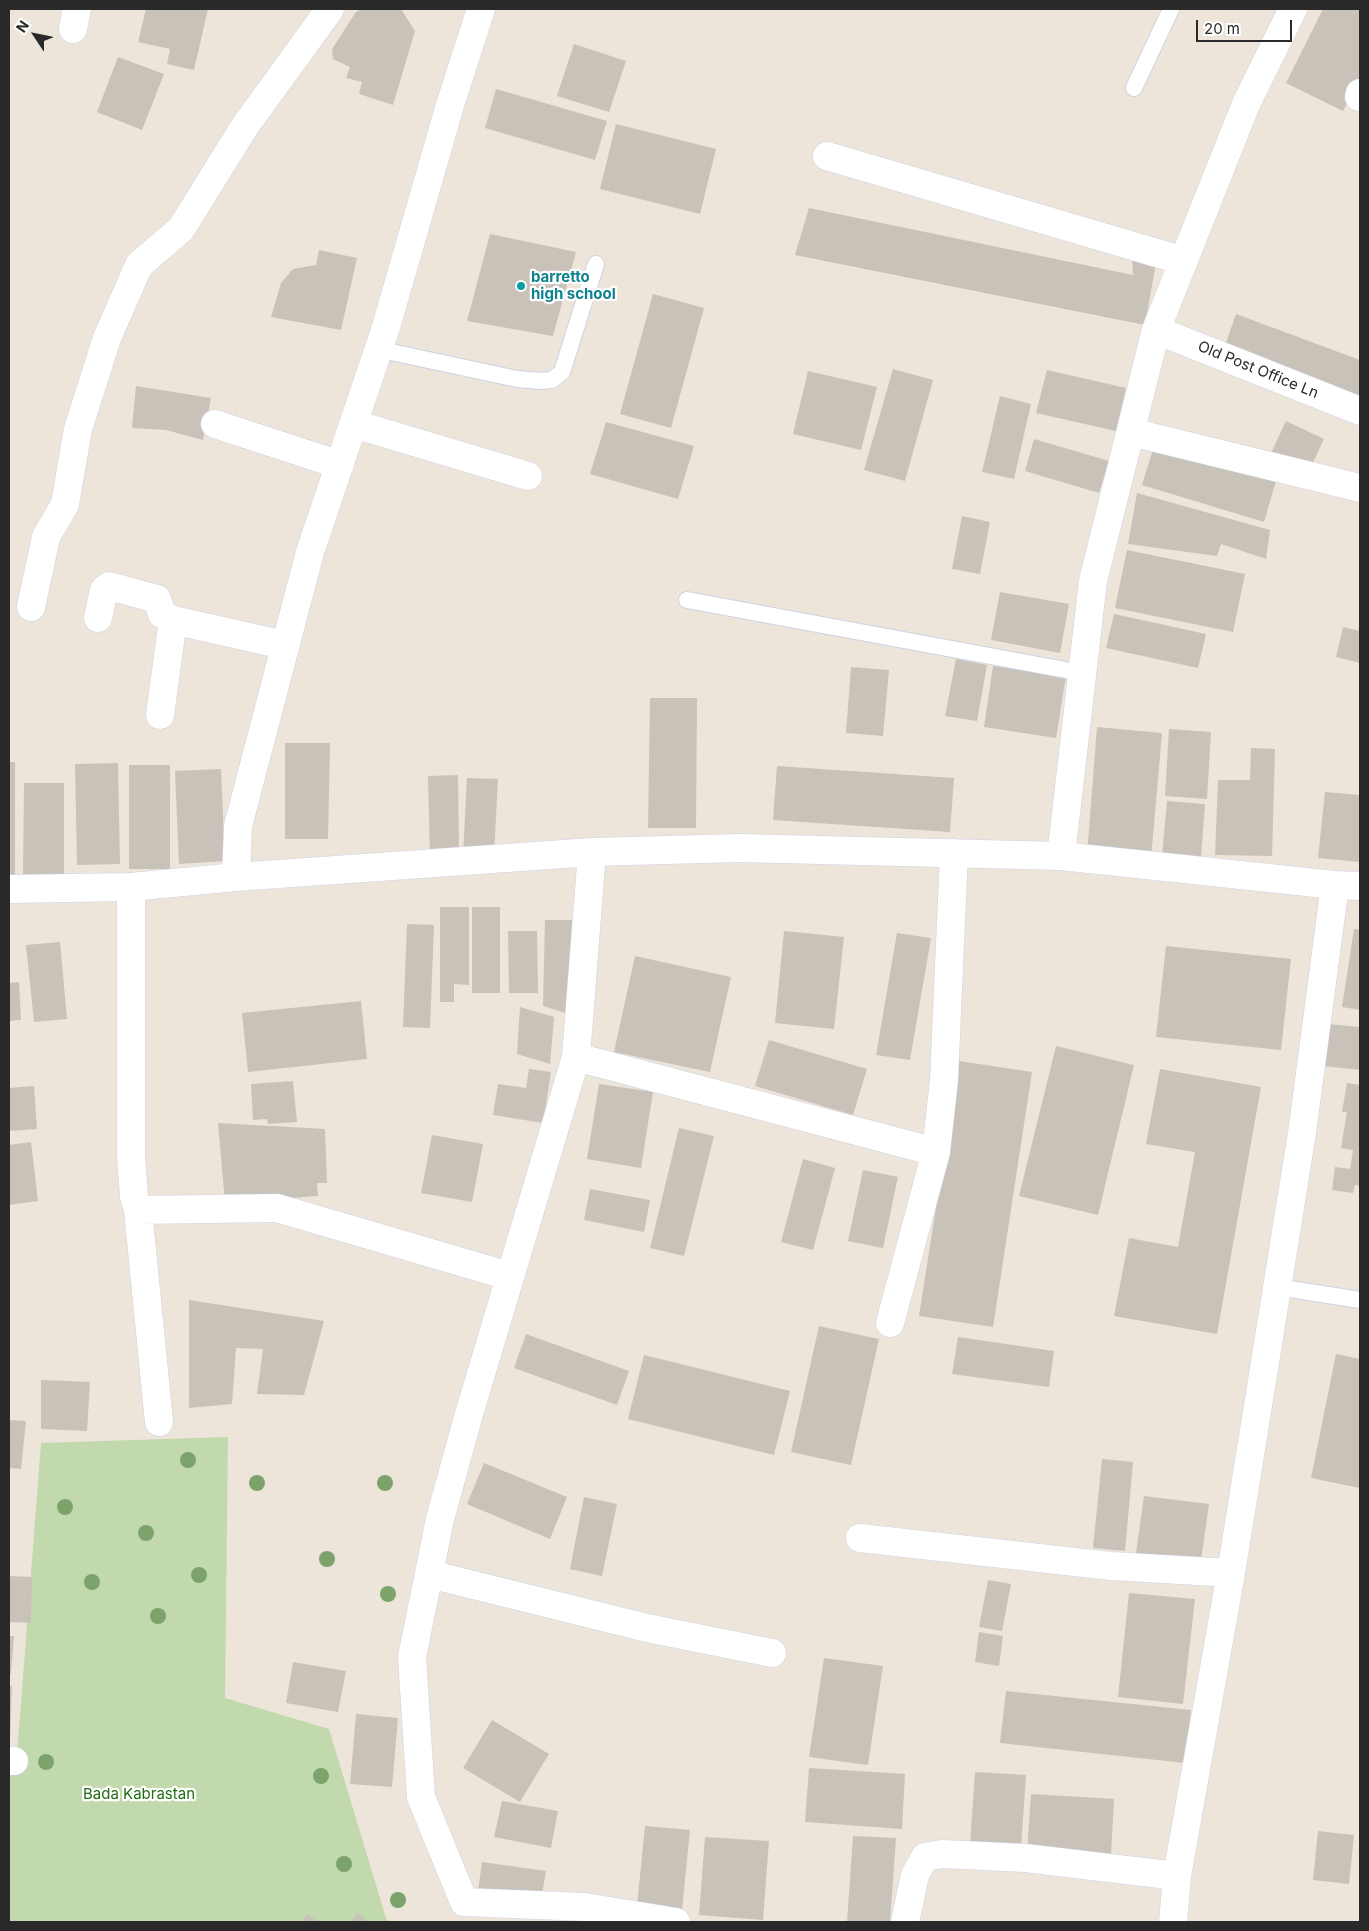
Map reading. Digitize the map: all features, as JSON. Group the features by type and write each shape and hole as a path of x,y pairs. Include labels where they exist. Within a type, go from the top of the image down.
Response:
{"street":[{"path":"31,606 46,537 65,504 78,429 107,338 139,265 181,229 245,126 330,9"},
{"path":"1061,856 1093,581 1156,330 1246,104 1293,9"},
{"path":"236,877 238,826 284,645 310,552 386,326 450,105 474,12"},
{"path":"827,156 1184,261"},
{"name":"Old Post Office Ln","path":"1156,330 1360,410"},
{"path":"215,424 340,466"},
{"path":"354,424 528,476"},
{"path":"1131,432 1360,488"},
{"path":"98,618 104,590 109,586 157,599 162,614 173,620 284,645"},
{"path":"160,715 173,620"},
{"path":"9,889 131,887 236,877 592,852 740,848 1061,856 1347,886 1302,1133 1231,1573 1177,1876 1173,1922"},
{"path":"592,852 576,1057 509,1276 440,1520 412,1657 421,1797 468,1912 585,1907 676,1922"},
{"path":"890,1322 936,1152 944,1080 954,852"},
{"path":"131,887 131,1157 159,1422"},
{"path":"576,1057 936,1152"},
{"path":"138,1210 277,1208 509,1276"},
{"path":"860,1538 1111,1566 1231,1573"},
{"path":"429,1574 647,1628 772,1654"},
{"path":"905,1922 915,1875 925,1857 942,1854 1026,1858 1177,1876"}],"lane":[{"path":"1134,88 1170,9"},
{"path":"377,349 517,379 541,382 552,380 562,372 596,264"},
{"path":"687,600 1082,673"},
{"path":"1277,1287 1360,1300"}],"green space":[{"name":"Bada Kabrastan","path":"228,1437 225,1698 329,1729 386,1918 389,1922 9,1922 9,1755 17,1755 41,1443"}],"building":[{"path":"146,9 208,9 194,70 167,64 170,49 138,42"},
{"path":"362,9 401,9 415,31 393,105 359,94 362,82 346,78 350,67 333,59 332,49 356,12"},
{"path":"1323,9 1360,9 1360,78 1343,111 1286,83"},
{"path":"574,44 626,61 609,112 557,96"},
{"path":"118,57 164,74 142,130 97,112"},
{"path":"496,89 607,121 595,160 485,128"},
{"path":"616,124 716,149 700,214 600,189"},
{"path":"809,208 1133,275 1132,259 1156,263 1145,325 795,255"},
{"name":"barretto high school","path":"490,234 576,252 553,336 467,321"},
{"path":"319,250 357,258 341,330 271,317 281,283 293,269 316,265"},
{"path":"653,294 704,308 671,428 620,414"},
{"path":"1236,314 1360,360 1360,401 1223,351"},
{"path":"893,369 933,380 905,481 864,470"},
{"path":"1047,370 1126,388 1116,431 1036,413"},
{"path":"808,371 877,387 861,450 793,434"},
{"path":"136,386 211,398 203,440 166,430 132,428"},
{"path":"1000,396 1031,404 1014,479 982,472"},
{"path":"1286,421 1324,439 1309,471 1271,453"},
{"path":"606,422 694,446 678,499 590,474"},
{"path":"1034,439 1109,461 1099,493 1025,471"},
{"path":"1155,443 1276,481 1264,522 1142,485"},
{"path":"1137,493 1270,530 1266,559 1221,544 1217,556 1128,544"},
{"path":"962,516 990,522 980,574 952,569"},
{"path":"1127,550 1245,574 1233,632 1115,608"},
{"path":"1000,592 1069,604 1060,653 991,640"},
{"path":"1114,614 1206,634 1198,668 1106,648"},
{"path":"1343,627 1360,631 1360,663 1336,657"},
{"path":"956,659 987,665 977,721 945,716"},
{"path":"993,666 1066,676 1056,738 984,727"},
{"path":"851,667 889,670 883,736 846,733"},
{"path":"650,698 697,698 696,828 648,828"},
{"path":"1097,727 1162,733 1151,859 1087,855"},
{"path":"1169,729 1211,732 1207,799 1165,796"},
{"path":"285,743 330,743 328,839 285,839"},
{"path":"1251,748 1275,749 1272,856 1215,855 1218,780 1250,780"},
{"path":"9,762 15,762 15,876 9,876"},
{"path":"118,763 120,864 77,865 75,764"},
{"path":"129,765 170,765 170,869 129,869"},
{"path":"777,766 954,778 950,832 773,820"},
{"path":"221,769 225,861 179,864 175,771"},
{"path":"458,775 459,857 430,858 428,776"},
{"path":"467,778 498,779 494,855 463,854"},
{"path":"24,783 64,783 64,876 23,877"},
{"path":"1325,792 1360,795 1360,862 1318,858"},
{"path":"1167,801 1205,804 1201,857 1162,855"},
{"path":"440,907 469,907 469,985 454,984 454,1002 440,1002"},
{"path":"472,907 500,907 500,993 472,993"},
{"path":"545,920 572,920 569,1014 543,1006"},
{"path":"407,924 434,925 430,1028 403,1027"},
{"path":"1354,929 1360,930 1360,1010 1342,1007"},
{"path":"508,931 537,931 538,993 509,993"},
{"path":"784,931 844,937 834,1029 775,1023"},
{"path":"897,933 931,938 910,1060 876,1055"},
{"path":"60,942 67,1019 34,1022 26,945"},
{"path":"1166,946 1291,959 1281,1050 1156,1037"},
{"path":"635,956 731,977 710,1072 614,1052"},
{"path":"19,982 21,1020 9,1021 9,983"},
{"path":"361,1001 367,1059 248,1072 242,1013"},
{"path":"520,1007 554,1017 550,1064 517,1054"},
{"path":"1328,1024 1360,1027 1360,1070 1324,1066"},
{"path":"769,1040 867,1069 853,1115 755,1086"},
{"path":"1056,1046 1134,1065 1098,1215 1019,1196"},
{"path":"959,1061 1032,1072 993,1327 919,1316"},
{"path":"529,1069 551,1072 543,1123 493,1115 498,1084 526,1088"},
{"path":"1160,1069 1261,1087 1217,1334 1114,1316 1129,1238 1178,1247 1195,1152 1146,1144"},
{"path":"293,1081 297,1122 268,1124 267,1119 253,1120 251,1084"},
{"path":"1347,1083 1360,1085 1360,1186 1355,1185 1353,1193 1332,1190 1335,1167 1350,1169 1353,1150 1341,1148 1347,1112 1342,1112"},
{"path":"599,1084 653,1092 641,1168 587,1159"},
{"path":"34,1086 37,1129 9,1131 9,1088"},
{"path":"218,1123 325,1129 327,1183 317,1183 318,1196 225,1203"},
{"path":"679,1128 714,1136 684,1256 650,1248"},
{"path":"432,1135 483,1144 472,1202 421,1193"},
{"path":"31,1142 38,1201 9,1205 9,1145"},
{"path":"803,1159 835,1168 813,1250 781,1242"},
{"path":"863,1170 898,1177 883,1248 848,1241"},
{"path":"590,1189 650,1200 644,1232 584,1220"},
{"path":"189,1300 324,1321 304,1395 257,1394 263,1349 236,1348 232,1404 189,1408"},
{"path":"819,1326 879,1339 851,1465 791,1452"},
{"path":"526,1334 629,1371 617,1405 514,1368"},
{"path":"958,1337 1054,1351 1049,1387 952,1374"},
{"path":"1336,1354 1360,1359 1360,1488 1311,1478"},
{"path":"644,1355 790,1391 774,1455 628,1419"},
{"path":"41,1380 90,1382 87,1431 41,1429"},
{"path":"9,1420 26,1421 21,1469 9,1468"},
{"path":"1102,1459 1133,1462 1125,1551 1093,1548"},
{"path":"484,1463 567,1497 550,1539 467,1504"},
{"path":"1144,1496 1209,1504 1200,1568 1135,1560"},
{"path":"584,1497 617,1504 602,1576 570,1569"},
{"path":"9,1576 32,1577 31,1623 9,1622"},
{"path":"988,1580 1011,1584 1002,1631 979,1627"},
{"path":"1129,1593 1195,1599 1183,1704 1118,1697"},
{"path":"979,1632 1003,1636 999,1666 975,1662"},
{"path":"9,1636 14,1636 11,1674 9,1674"},
{"path":"824,1658 883,1666 868,1765 809,1757"},
{"path":"293,1662 346,1671 338,1712 286,1703"},
{"path":"9,1685 12,1686 10,1741 9,1741"},
{"path":"1006,1691 1191,1710 1185,1763 1000,1743"},
{"path":"356,1714 398,1718 392,1787 350,1784"},
{"path":"492,1720 549,1754 520,1802 463,1768"},
{"path":"809,1768 905,1774 902,1829 805,1822"},
{"path":"975,1772 1026,1775 1021,1848 970,1844"},
{"path":"1031,1794 1114,1799 1111,1856 1027,1852"},
{"path":"502,1801 558,1811 551,1848 494,1837"},
{"path":"645,1826 690,1830 682,1910 637,1906"},
{"path":"1318,1831 1354,1835 1349,1884 1313,1880"},
{"path":"853,1836 896,1838 890,1922 847,1922"},
{"path":"705,1837 769,1841 763,1920 699,1915"},
{"path":"482,1862 546,1871 541,1900 478,1891"},
{"path":"358,1913 368,1922 350,1922"},
{"path":"308,1914 319,1922 301,1922"}],"place":[{"name":"barretto high school","path":"521,286"}]}
